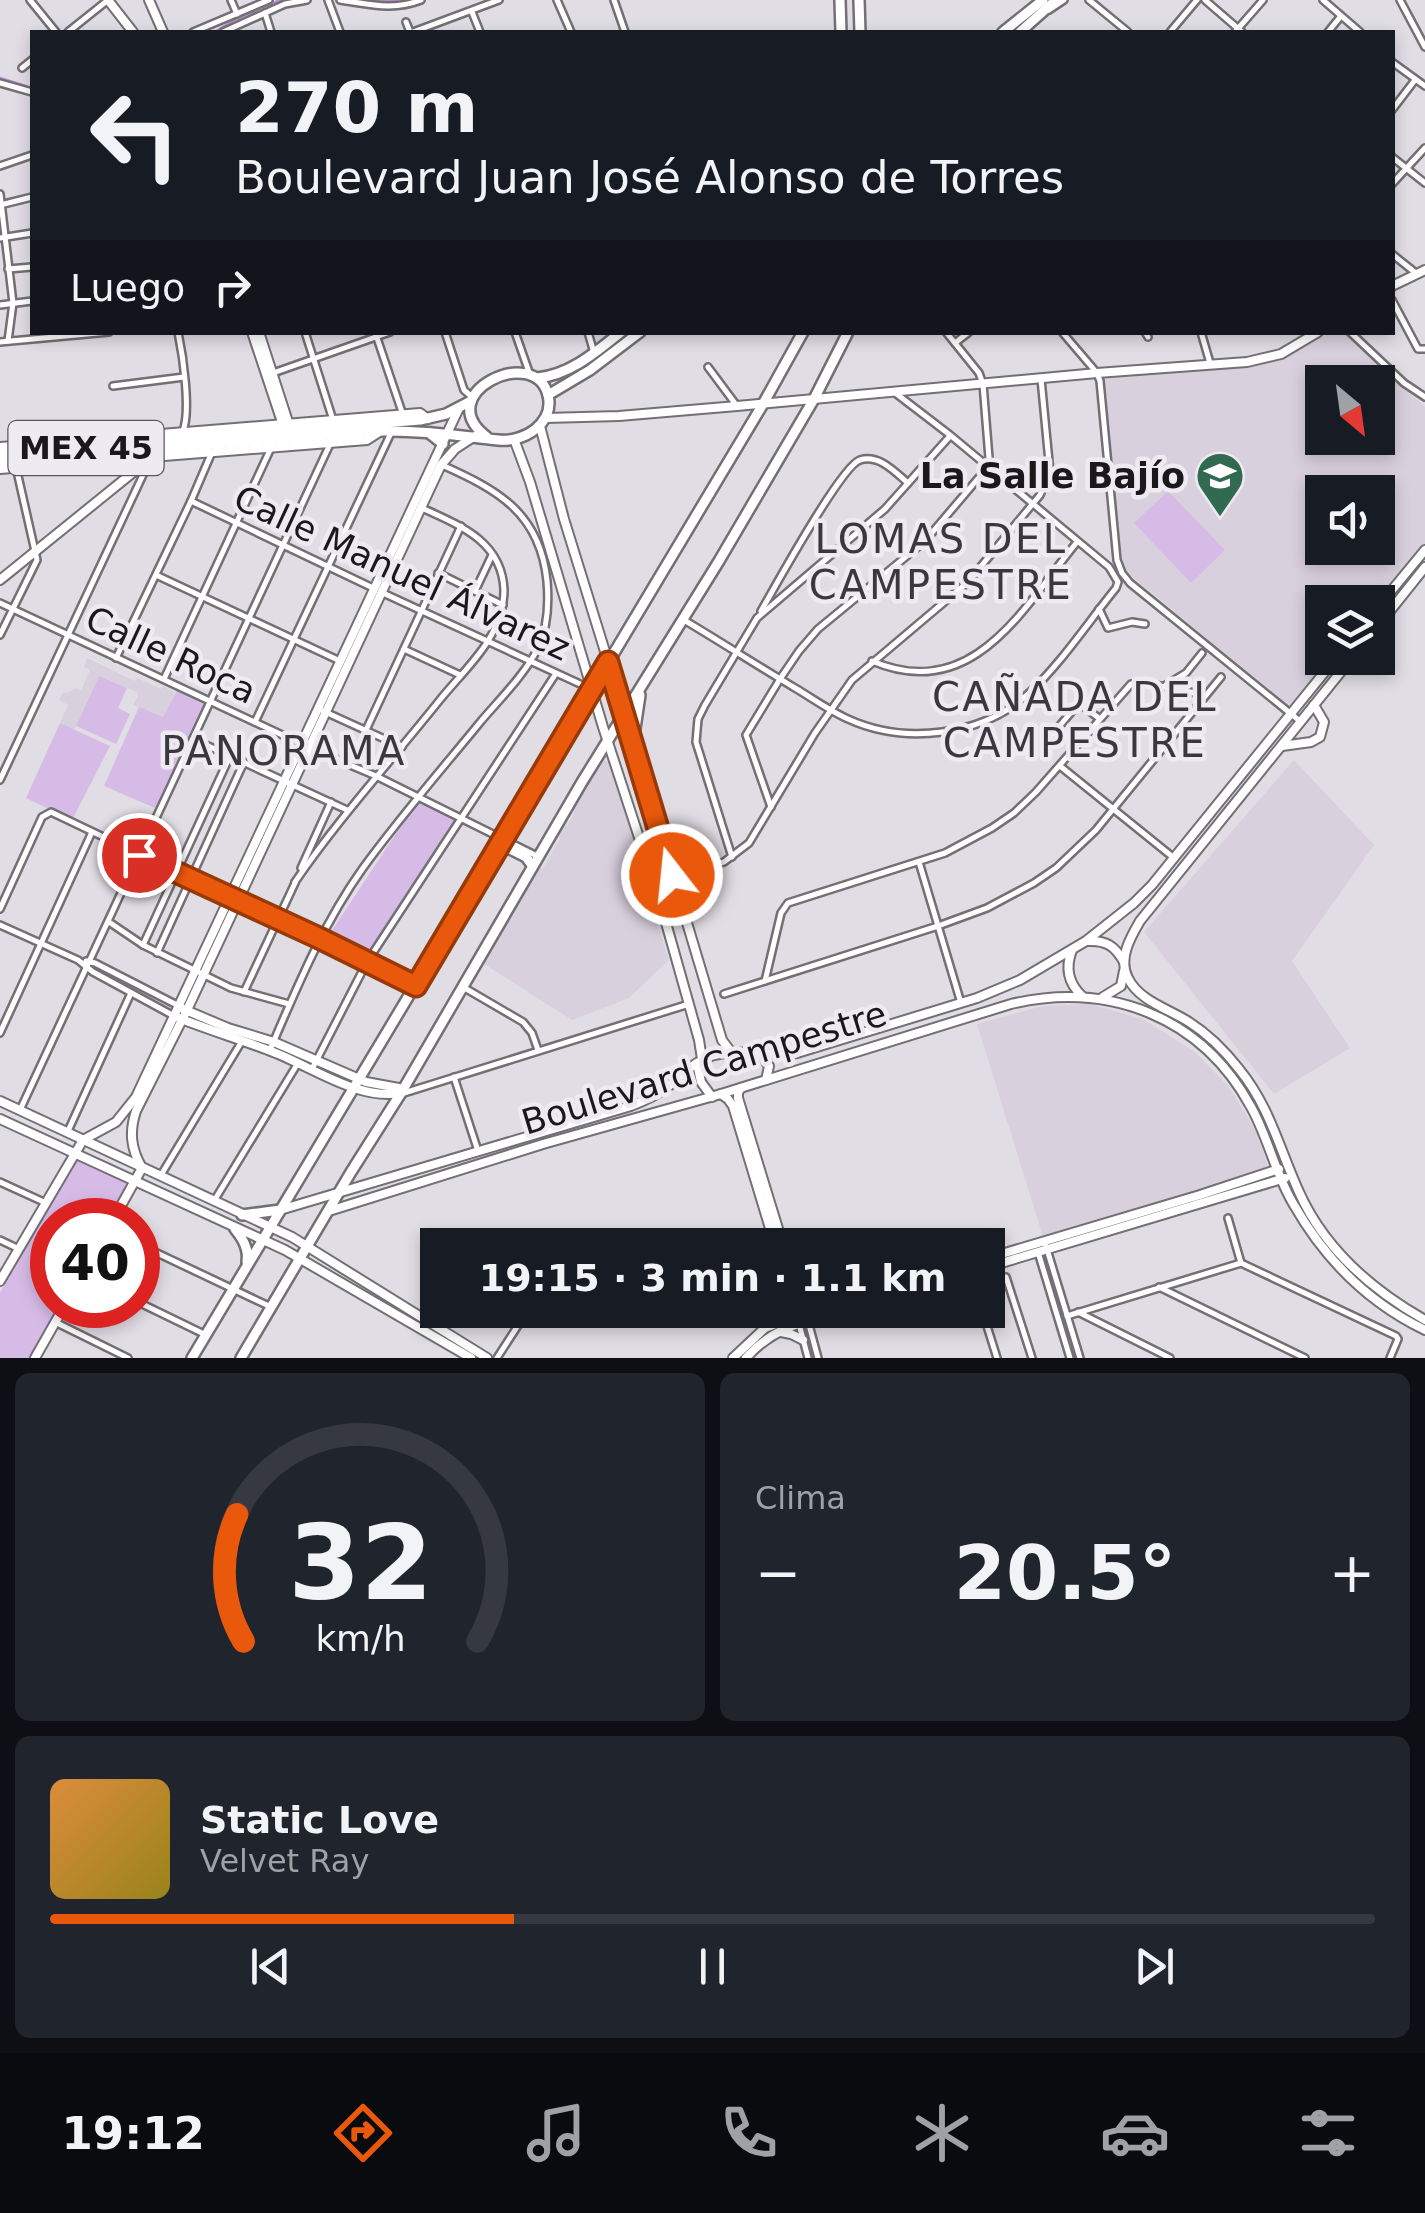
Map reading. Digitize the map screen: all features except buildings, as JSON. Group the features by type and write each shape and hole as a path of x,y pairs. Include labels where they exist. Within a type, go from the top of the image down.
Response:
{"main road":[{"path":"840,0 840,30"},
{"path":"860,0 860,30"},
{"path":"1007,30 1056,0"},
{"path":"1022,30 1044,5"},
{"path":"533,376 548,395 549,408 543,422 514,439 481,437 469,408 471,399 484,385 514,374 562,373 617,335"},
{"path":"548,395 636,335"},
{"path":"192,1358 360,1085 801,335"},
{"path":"241,1358 340,1191 405,1091 535,861 684,620 814,399 846,335"},
{"name":"MEX 45","path":"0,458 162,448 428,419 459,408 471,399"},
{"path":"427,431 443,444"},
{"name":"MEX 45","path":"0,458 173,440 289,434 427,431 481,437"},
{"path":"71,441 90,448"},
{"path":"633,742 641,690"},
{"path":"502,841 535,861"},
{"path":"238,1213 280,1210"},
{"path":"231,1227 247,1250 245,1270"}],"street":[{"path":"30,0 54,30"},
{"path":"70,30 108,0 130,30"},
{"path":"150,0 162,30"},
{"path":"231,0 237,14"},
{"path":"198,30 269,0"},
{"path":"227,30 285,4 307,0"},
{"path":"328,0 339,30"},
{"path":"340,0 386,7 421,0"},
{"path":"417,30 499,0"},
{"path":"556,0 570,30"},
{"path":"614,0 624,30"},
{"path":"1044,5 1053,9 1064,0"},
{"path":"1089,0 1126,30"},
{"path":"1172,30 1197,0"},
{"path":"1205,0 1238,30"},
{"path":"1240,30 1263,0"},
{"path":"1323,0 1358,30"},
{"path":"1400,0 1425,47"},
{"path":"472,11 479,30"},
{"path":"265,13 270,30"},
{"path":"1330,30 1341,16"},
{"path":"406,22 410,30"},
{"path":"22,68 30,62"},
{"path":"1395,64 1425,86"},
{"path":"1395,106 1415,80"},
{"path":"0,83 30,91"},
{"path":"1395,181 1425,148"},
{"path":"0,166 30,156"},
{"path":"1395,159 1425,183"},
{"path":"0,194 2,237 13,304 4,341 74,335"},
{"path":"1,205 30,198"},
{"path":"2,237 30,233"},
{"path":"1395,256 1421,272"},
{"path":"8,270 30,267"},
{"path":"1395,285 1421,272"},
{"path":"0,305 30,301"},
{"path":"1395,306 1419,350 1425,350"},
{"path":"1413,339 1425,332"},
{"path":"0,580 183,432 184,378 178,335"},
{"path":"256,335 289,434"},
{"path":"306,335 333,420"},
{"path":"269,374 376,335 403,414"},
{"path":"446,335 464,390 471,399"},
{"path":"516,335 533,376"},
{"path":"589,335 594,353"},
{"path":"771,807 746,735 780,678 818,629 925,542 987,468 984,384 948,335"},
{"path":"955,343 965,335"},
{"path":"1065,335 1100,380 1117,560 1122,573 1301,722"},
{"path":"1202,335 1210,364"},
{"path":"733,1053 722,1040 551,475 543,422 1271,358 1314,335"},
{"path":"1354,335 1414,390 1425,394"},
{"path":"708,367 736,406"},
{"path":"113,386 184,378"},
{"path":"672,875 724,862 749,843 852,680 968,582 1032,505 1050,472 1041,379"},
{"path":"684,620 831,710 891,732 950,731 980,722 1028,694 1118,582 1108,568 894,392"},
{"path":"142,1168 132,1146 132,1122 438,463 459,408"},
{"path":"164,680 273,446 289,434 333,420 420,413 428,419"},
{"path":"0,458 71,441 183,432 289,434 332,442 366,440 387,431"},
{"path":"256,722 329,568 387,431"},
{"path":"758,618 885,508 950,435"},
{"path":"438,463 455,449 481,437"},
{"path":"514,439 661,905 700,1040 703,1086 732,1103 770,1228"},
{"path":"20,1110 332,442"},
{"path":"0,458 16,467 273,446"},
{"path":"116,658 212,452"},
{"path":"0,780 152,458"},
{"path":"732,857 696,742 704,705 852,464 867,458 877,460 908,483"},
{"path":"272,1046 319,938 364,867 530,662 541,640 548,601 542,554 526,520 491,488 438,463"},
{"path":"0,636 35,566 36,551 16,467"},
{"name":"Calle Manuel Álvarez","path":"191,501 592,690"},
{"path":"295,882 347,810 487,642 503,605 503,580 492,555 476,535 418,506"},
{"path":"366,730 461,526"},
{"path":"872,661 912,673 952,667 976,656 995,641 1077,542"},
{"path":"1395,586 1425,550"},
{"path":"475,590 492,555"},
{"path":"1395,605 1425,567"},
{"path":"438,573 503,605"},
{"path":"156,575 344,662"},
{"path":"776,585 784,594"},
{"name":"Calle Roca","path":"0,604 462,816 502,841"},
{"path":"1098,608 1108,628 1132,622 1145,624"},
{"path":"404,650 460,675"},
{"path":"1163,686 1186,674 1202,653"},
{"path":"314,1064 367,962 555,674"},
{"name":"Boulevard Campestre","path":"280,1210 648,1099 699,1061 713,1056 797,1053 961,1003 1020,980 1086,941 1134,903 1322,675"},
{"path":"1099,998 1121,986 1130,939 1146,912 1339,675"},
{"path":"724,994 938,926 1016,894 1056,868 1087,839 1221,677"},
{"path":"765,981 786,904 945,853 992,828 1014,813 1060,766 1131,684 1145,683 1206,696"},
{"path":"1282,746 1312,742 1323,731 1324,722 1314,706 1302,698"},
{"path":"1045,743 1079,703 1100,719"},
{"path":"322,711 402,747"},
{"path":"194,739 347,810"},
{"path":"143,945 230,756"},
{"path":"157,953 244,762"},
{"path":"1060,766 1174,858"},
{"path":"244,992 331,802"},
{"path":"0,909 42,818 54,813 416,986"},
{"path":"0,1033 92,832"},
{"path":"919,861 961,1003"},
{"path":"108,922 157,953 200,973 244,992 288,1004"},
{"path":"0,925 242,1041 272,1046 298,1063 314,1064"},
{"path":"1086,941 1111,944 1139,992 1209,1036 1241,1071 1264,1104 1309,1212 1342,1256 1376,1288 1425,1320"},
{"path":"1072,950 1068,974 1084,997"},
{"path":"87,964 130,993 213,1022 388,1094 454,1078 689,1004"},
{"path":"463,986 524,1022 538,1050"},
{"path":"67,1132 130,993"},
{"name":"Boulevard Campestre","path":"329,1211 1011,1004 1050,996 1099,998 1127,1004 1166,1020 1209,1051 1232,1076 1253,1110 1280,1180 1300,1216 1334,1261 1370,1295 1425,1330"},
{"path":"49,1198 83,1140 110,1127 131,1106 181,1013"},
{"path":"160,1176 242,1041"},
{"path":"761,1055 770,1066 766,1080"},
{"path":"214,1201 298,1063"},
{"path":"454,1078 479,1152"},
{"path":"741,1088 738,1098 778,1228"},
{"path":"0,1101 292,1237 420,1322"},
{"path":"0,1119 263,1240 420,1323"},
{"path":"590,1119 592,1130"},
{"path":"1005,1261 1288,1166"},
{"path":"125,1198 142,1168"},
{"path":"1005,1254 1292,1176"},
{"path":"0,1182 35,1198"},
{"path":"231,1227 238,1213"},
{"path":"1228,1218 1242,1263"},
{"path":"0,1282 30,1230"},
{"path":"0,1240 19,1249"},
{"path":"1041,1247 1080,1358"},
{"path":"1041,1247 1069,1356 1056,1358"},
{"path":"160,1254 271,1307"},
{"path":"1067,1316 1242,1263 1398,1338 1390,1358"},
{"path":"1006,1277 1032,1358"},
{"path":"1159,1287 1305,1358"},
{"path":"1078,1312 1170,1358"},
{"path":"160,1313 206,1336"},
{"path":"35,1358 52,1328"},
{"path":"67,1328 128,1358"},
{"path":"428,1328 470,1358"},
{"path":"429,1328 487,1358"},
{"path":"497,1358 516,1328"},
{"path":"733,1358 765,1328"},
{"path":"746,1358 781,1328"},
{"path":"803,1328 808,1358"},
{"path":"808,1328 818,1358"},
{"path":"988,1328 997,1358"},
{"path":"776,1331 803,1340"}],"shaded area":[{"name":"La Salle Bajío","path":"1318,335 1346,335 1379,365 1305,365 1305,455 1395,455 1395,380 1425,407 1425,546 1392,585 1305,585 1305,675 1316,675 1290,706 1124,570 1099,375 1280,355"},
{"path":"1168,491 1225,550 1191,583 1134,523"},
{"path":"87,658 135,681 137,678 176,693 163,718 133,705 137,692 99,676 74,730 60,723 68,705 59,700 63,692 81,690 90,670 84,667"},
{"path":"99,676 127,688 118,708 130,714 116,744 76,726"},
{"path":"177,691 203,704 155,808 104,786 139,707 163,717"},
{"path":"60,723 110,746 72,820 26,798"},
{"path":"602,760 610,762 669,960 629,998 572,1020 481,962 536,869 543,868 560,839 559,828 567,826 575,812 571,809"},
{"path":"1294,760 1374,845 1292,961 1350,1048 1274,1094 1144,932"},
{"path":"417,802 456,819 366,957 327,938"},
{"path":"1090,1004 1143,1019 1195,1052 1228,1086 1258,1134 1269,1170 1043,1237 977,1024 1042,1006"},
{"path":"75,1160 131,1185 124,1198 54,1198"},
{"path":"30,1240 30,1328 51,1328 35,1358 0,1358 0,1293"}],"waterway":[{"path":"218,30 280,0"},
{"path":"368,0 397,0"},
{"path":"0,78 30,87"}],"place":[{"name":"La Salle Bajío","path":"1220,518"}],"district":[{"name":"LOMAS DEL CAMPESTRE","path":"941,562"},
{"name":"CAÑADA DEL CAMPESTRE","path":"1075,720"},
{"name":"PANORAMA","path":"284,751"}],"route":[{"path":"139,855 416,986 608,662 672,875"}]}
